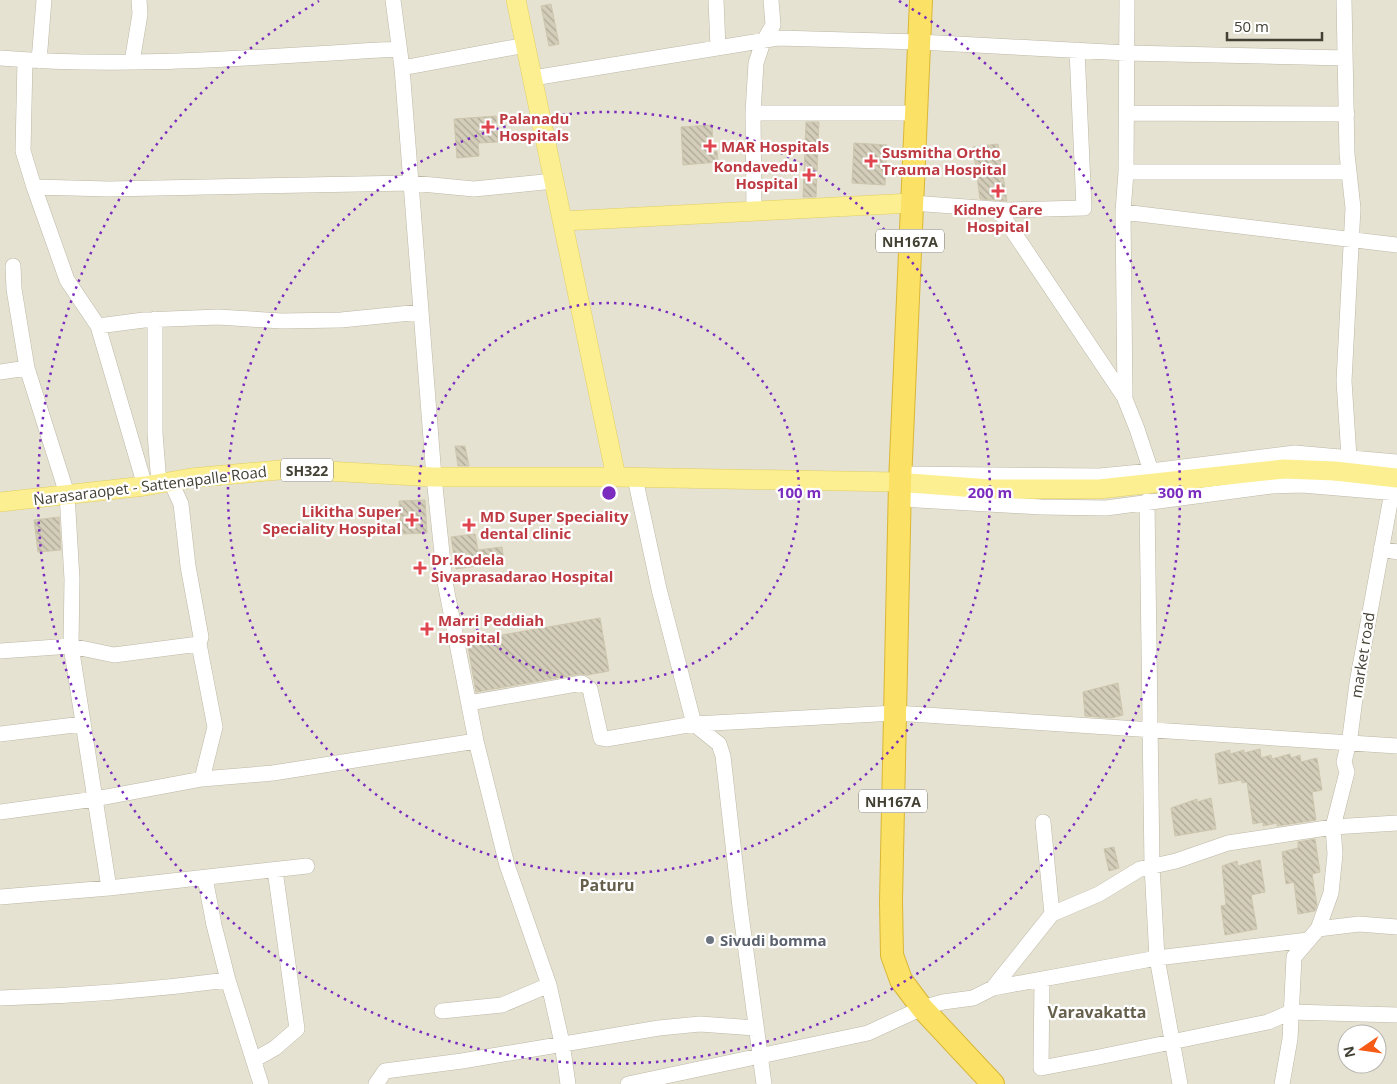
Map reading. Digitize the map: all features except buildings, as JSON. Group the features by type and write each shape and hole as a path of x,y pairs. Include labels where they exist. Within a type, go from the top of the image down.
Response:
{"highway":[{"name":"NH167A","path":"921,0 900,485 891,902 892,955 901,980 922,1008 993,1084"}],"main road":[{"path":"516,0 616,477"},
{"path":"563,221 912,203"},
{"name":"Narasaraopet - Sattenapalle Road","path":"0,502 158,484 191,478 291,469 434,477 616,477 990,489 1099,489 1284,469 1335,471 1396,486"}],"street":[{"path":"44,0 32,61 23,151 66,280 98,326 158,484 182,504 188,566 215,727 202,779"},
{"path":"132,62 140,14 139,0"},
{"path":"392,0 402,68 434,477 445,582 476,742 507,865 529,923 549,985 562,1044 568,1084"},
{"path":"716,0 718,48"},
{"path":"754,211 753,113 756,63 763,42 773,25 771,0"},
{"path":"1125,399 1122,212 1126,172 1127,0"},
{"path":"1344,0 1349,172 1353,208 1344,381 1349,457"},
{"path":"533,78 763,42 778,38 919,42 1127,54 1345,58"},
{"path":"402,68 526,45"},
{"path":"0,58 32,61 132,62 399,49"},
{"path":"912,203 1007,210 1084,208 1077,50"},
{"path":"1127,112 1347,114"},
{"path":"753,113 916,113"},
{"path":"1126,172 1349,172"},
{"path":"34,187 109,189 411,183 474,188 554,181"},
{"path":"998,209 1125,399 1151,472"},
{"path":"1122,212 1397,244"},
{"path":"13,266 14,289 28,368 67,494 72,579 71,646 109,888"},
{"path":"98,326 155,319 218,317 282,321 341,320 421,312"},
{"path":"155,319 155,433 158,484"},
{"path":"0,372 28,368"},
{"path":"900,485 1151,472 1296,452 1397,462"},
{"path":"635,478 660,589 694,724 719,744 723,756 740,907 764,1084"},
{"path":"900,485 1041,507 1106,508 1147,501 1272,486 1302,484 1396,486"},
{"name":"market road","path":"1282,1084 1290,1038 1294,957 1313,934 1331,893 1335,854 1333,827 1347,772 1344,762 1356,683 1381,550 1396,486"},
{"path":"1147,501 1152,866 1157,958 1180,1084"},
{"path":"1381,550 1397,552"},
{"path":"0,651 71,646 114,655 200,644"},
{"path":"469,703 582,683 590,688 601,738 606,739 694,724 895,713 1397,746"},
{"path":"0,734 83,724"},
{"path":"0,812 95,799 202,779 273,773 476,742"},
{"path":"1043,822 1052,914"},
{"path":"992,988 1052,914 1099,894 1140,869 1176,861 1228,843 1333,827 1397,823"},
{"path":"0,897 109,888 307,866"},
{"path":"254,1060 275,1048 297,1029 275,870"},
{"path":"205,878 214,925 228,980 261,1084"},
{"path":"628,1084 868,1033 922,1008 943,1002 973,998 992,988 1157,958 1313,934 1359,924 1397,927"},
{"path":"0,998 65,996 162,989 228,980"},
{"path":"1042,980 1042,1068 1268,1022 1291,1012 1397,1016"},
{"path":"442,1011 502,1005 549,985"},
{"path":"376,1084 385,1071 462,1062 659,1028 700,1024 756,1028"}],"shaded area":[{"path":"0,0 1397,0 1397,1084 0,1084"}],"place":[{"name":"Palanadu Hospitals","path":"488,127"},
{"name":"MAR Hospitals","path":"710,146"},
{"name":"Susmitha Ortho Trauma Hospital","path":"871,161"},
{"name":"Kondavedu Hospital","path":"809,175"},
{"name":"Kidney Care Hospital","path":"998,191"},
{"name":"Likitha Super Speciality Hospital","path":"412,520"},
{"name":"MD Super Speciality dental clinic","path":"469,525"},
{"name":"Dr.Kodela Sivaprasadarao Hospital","path":"420,568"},
{"name":"Marri Peddiah Hospital","path":"427,629"},
{"name":"Sivudi bomma","path":"710,940"}],"district":[{"name":"Paturu","path":"607,885"},
{"name":"Varavakatta","path":"1097,1012"}]}
